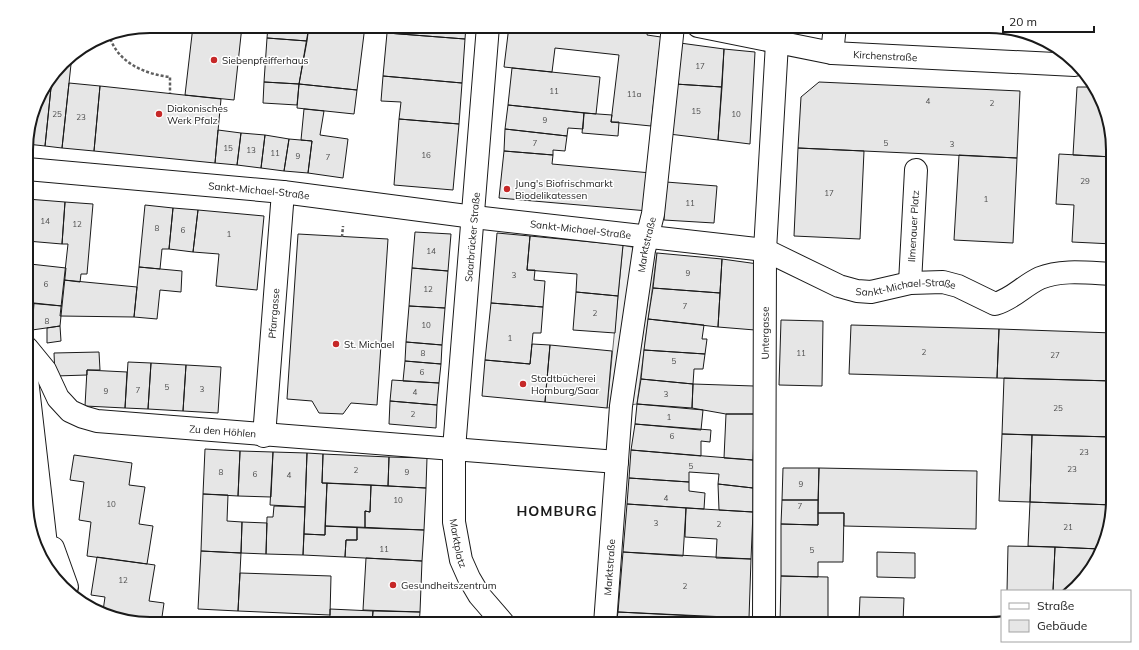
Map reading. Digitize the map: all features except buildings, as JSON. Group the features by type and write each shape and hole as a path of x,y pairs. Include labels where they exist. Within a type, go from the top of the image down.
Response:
{"street":[{"name":"Saarbrücker Straße","path":"454,449 474,217 487,33"},
{"name":"Marktstraße","path":"606,617 621,406 648,236 653,214 672,33"},
{"name":"Kirchenstraße","path":"731,33 832,53 1069,65"},
{"path":"832,53 834,33"},
{"name":"Untergasse","path":"764,617 765,250 777,43"},
{"name":"Sankt-Michael-Straße","path":"33,170 283,192 474,217 765,250 839,286 857,291 872,292 910,283 943,282 958,286 995,304 1007,300 1038,279 1054,273 1106,274"},
{"name":"Ilmenauer Platz","path":"910,283 916,170"},
{"name":"Pfarrgasse","path":"264,436 283,192"},
{"name":"Zu den Höhlen","path":"33,355 45,370 58,398 70,411 96,421 264,436 454,449"},
{"path":"33,419 48,557"},
{"path":"454,449 617,462"},
{"name":"Marktplatz","path":"454,449 454,522 462,560 469,578 479,595 498,617"},
{"path":"44,525 64,579"}],"path":[{"path":"112,40 119,53 129,63 140,70 155,76 170,78 170,93"}],"shaded area":[{"path":"623,245 657,253 637,404 607,408"}],"place":[{"name":"Siebenpfeifferhaus","path":"214,60"},
{"name":"Diakonisches Werk Pfalz","path":"159,114"},
{"name":"Jung's Biofrischmarkt Biodelikatessen","path":"507,189"},
{"name":"St. Michael","path":"336,344"},
{"name":"Stadtbücherei Homburg/Saar","path":"523,384"},
{"name":"Gesundheitszentrum","path":"393,585"}],"district":[{"name":"HOMBURG","path":"557,511"}]}
